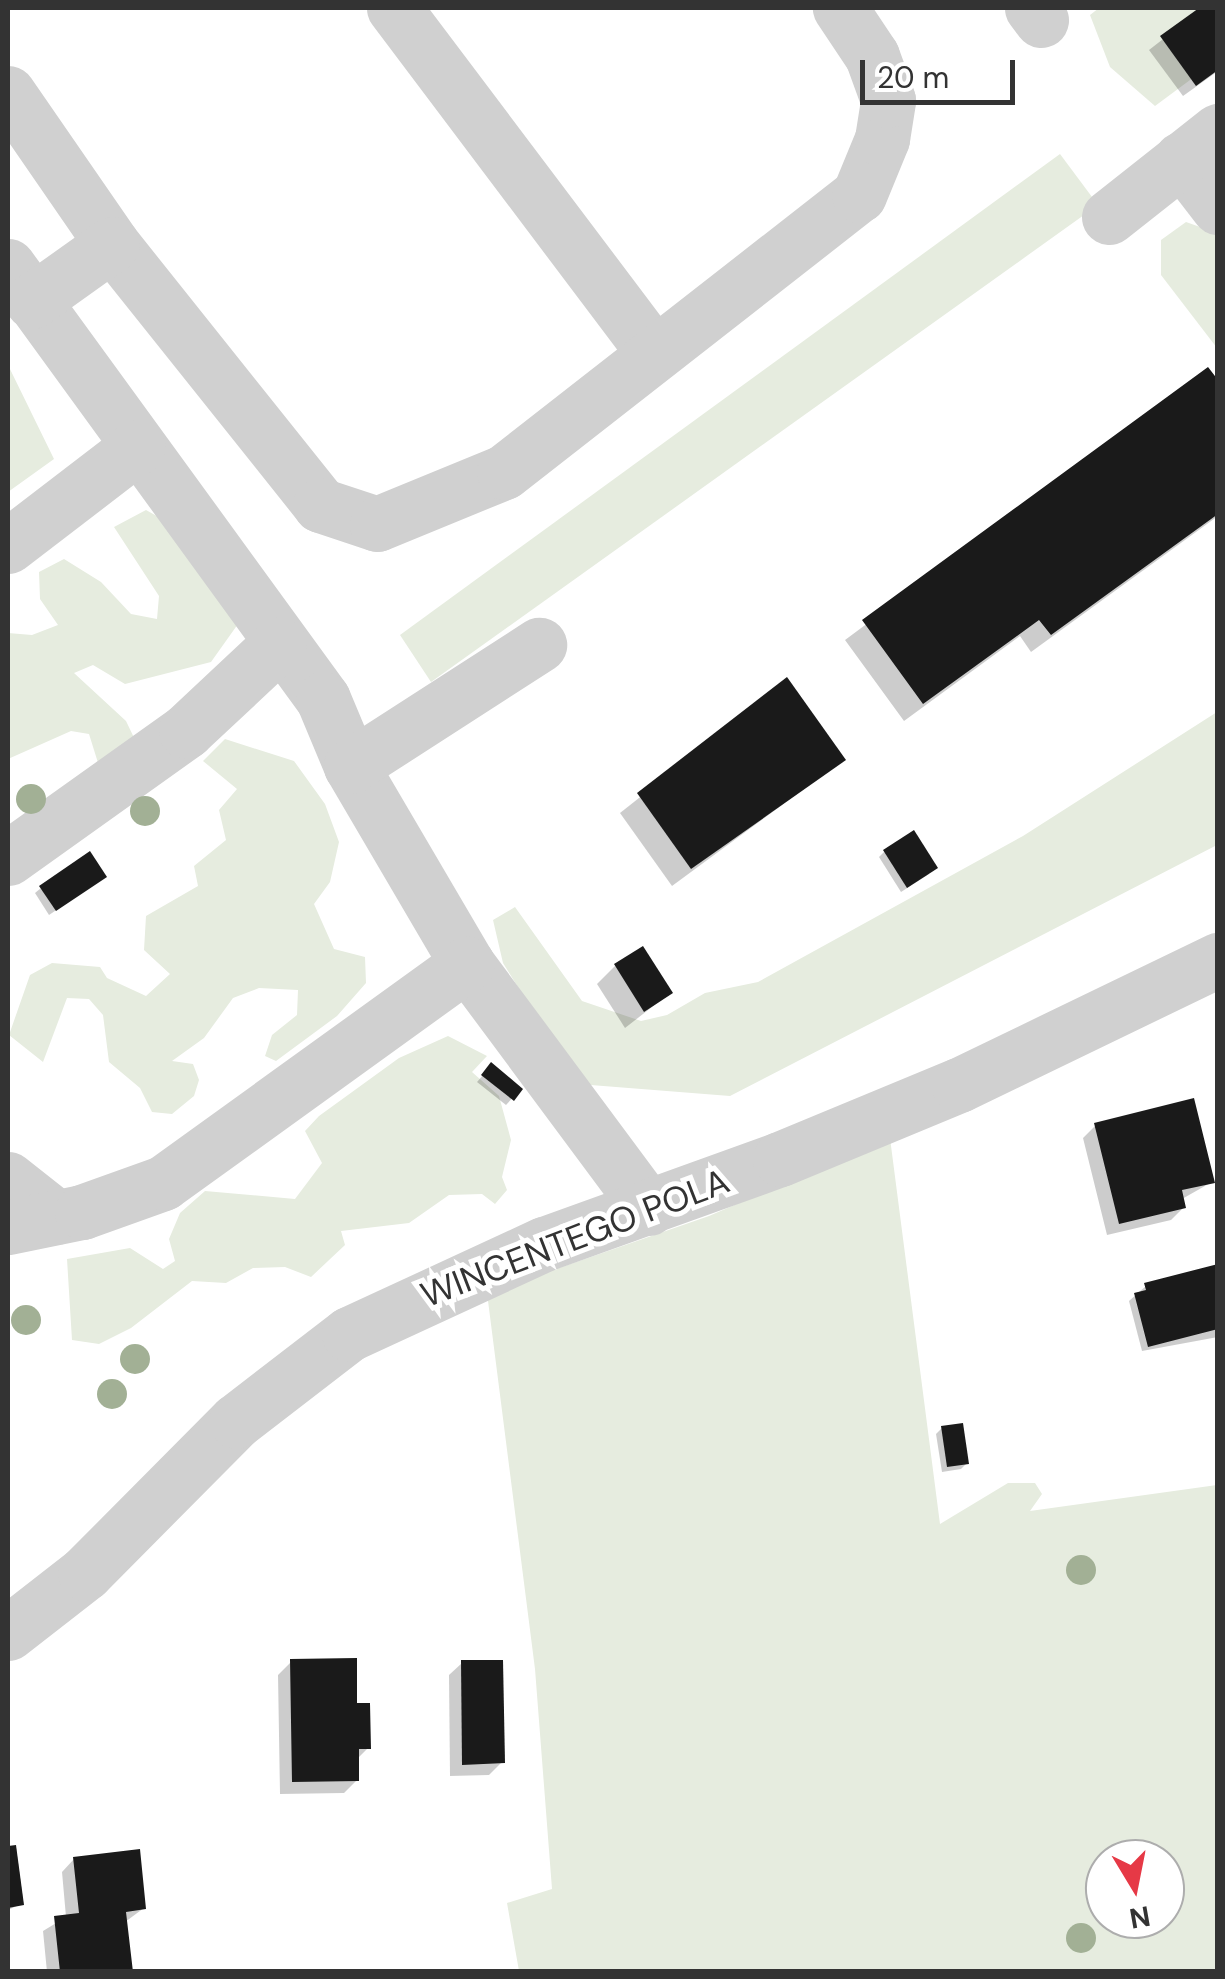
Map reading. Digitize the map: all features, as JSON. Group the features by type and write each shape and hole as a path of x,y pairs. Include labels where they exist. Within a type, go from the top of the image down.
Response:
{"street":[{"path":"394,8 654,353"},
{"path":"8,93 112,244 320,505 378,524 504,472 858,195 882,138 888,100 872,56 840,8"},
{"path":"1109,218 1199,145 1218,207"},
{"path":"112,244 20,283 279,644 323,699 351,766 467,964 648,1208"},
{"path":"8,546 137,447"},
{"path":"8,858 186,732 279,644"},
{"path":"351,766 539,644"},
{"name":"WINCENTEGO POLA","path":"8,1633 85,1573 236,1422 349,1334 452,1282 958,1086 1218,960"},
{"path":"8,1179 32,1222 164,1182 467,964"}],"shaded area":[{"path":"1099,8 1217,8 1217,60 1155,106 1110,67 1090,15"},
{"path":"1060,154 1098,205 431,682 400,635"},
{"path":"1186,222 1217,233 1217,348 1161,275 1161,240"},
{"path":"8,365 54,459 8,492"},
{"path":"146,510 185,532 238,624 211,662 125,684 93,665 74,673 126,721 138,746 99,766 89,734 71,731 8,759 8,633 32,635 58,625 40,599 39,572 64,559 101,582 131,614 157,619 159,596 114,527"},
{"path":"1217,712 1217,845 730,1096 578,1084 503,963 493,920 515,907 582,1001 641,1021 667,1015 705,993 758,982 1023,836"},
{"path":"225,739 294,761 325,804 339,842 330,882 314,904 334,949 365,957 366,983 337,1016 276,1061 265,1056 272,1035 297,1015 298,990 259,988 233,998 204,1038 172,1061 193,1064 199,1080 194,1096 172,1114 152,1112 140,1088 109,1062 103,1015 89,999 67,998 43,1062 9,1035 30,975 52,963 100,967 107,978 146,996 170,974 144,950 146,916 198,886 194,866 226,840 219,810 237,789 203,761"},
{"path":"448,1036 487,1056 472,1072 499,1096 511,1140 502,1177 507,1190 495,1204 482,1194 449,1195 409,1223 341,1231 345,1245 311,1277 285,1267 253,1268 226,1283 192,1281 131,1328 99,1344 72,1340 67,1259 130,1248 163,1269 175,1261 169,1239 180,1213 205,1191 295,1199 322,1163 305,1131 319,1116 399,1058"},
{"path":"890,1138 940,1524 1008,1483 1035,1483 1042,1494 1030,1511 1217,1485 1217,1971 519,1971 507,1903 552,1889 535,1669 487,1293 709,1216"}],"building":[{"path":"1199,8 1218,8 1218,70 1196,86 1160,36"},
{"path":"1208,367 1218,380 1218,514 1051,635 1039,620 923,704 862,620"},
{"path":"787,677 846,760 691,869 637,793"},
{"path":"914,830 938,868 907,888 883,850"},
{"path":"90,851 107,877 56,911 39,886"},
{"path":"643,946 673,993 644,1012 614,964"},
{"path":"491,1062 523,1089 514,1101 481,1075"},
{"path":"1194,1098 1215,1183 1182,1190 1186,1208 1119,1224 1094,1123"},
{"path":"1218,1264 1218,1329 1148,1347 1134,1293 1146,1290 1144,1283"},
{"path":"963,1423 969,1464 947,1467 941,1426"},
{"path":"357,1658 357,1703 370,1703 371,1749 359,1749 359,1781 292,1782 290,1659"},
{"path":"461,1660 503,1660 505,1763 462,1765"},
{"path":"16,1845 24,1905 8,1908 8,1846"},
{"path":"140,1849 146,1909 126,1912 133,1972 60,1972 54,1916 79,1913 73,1857"}]}
